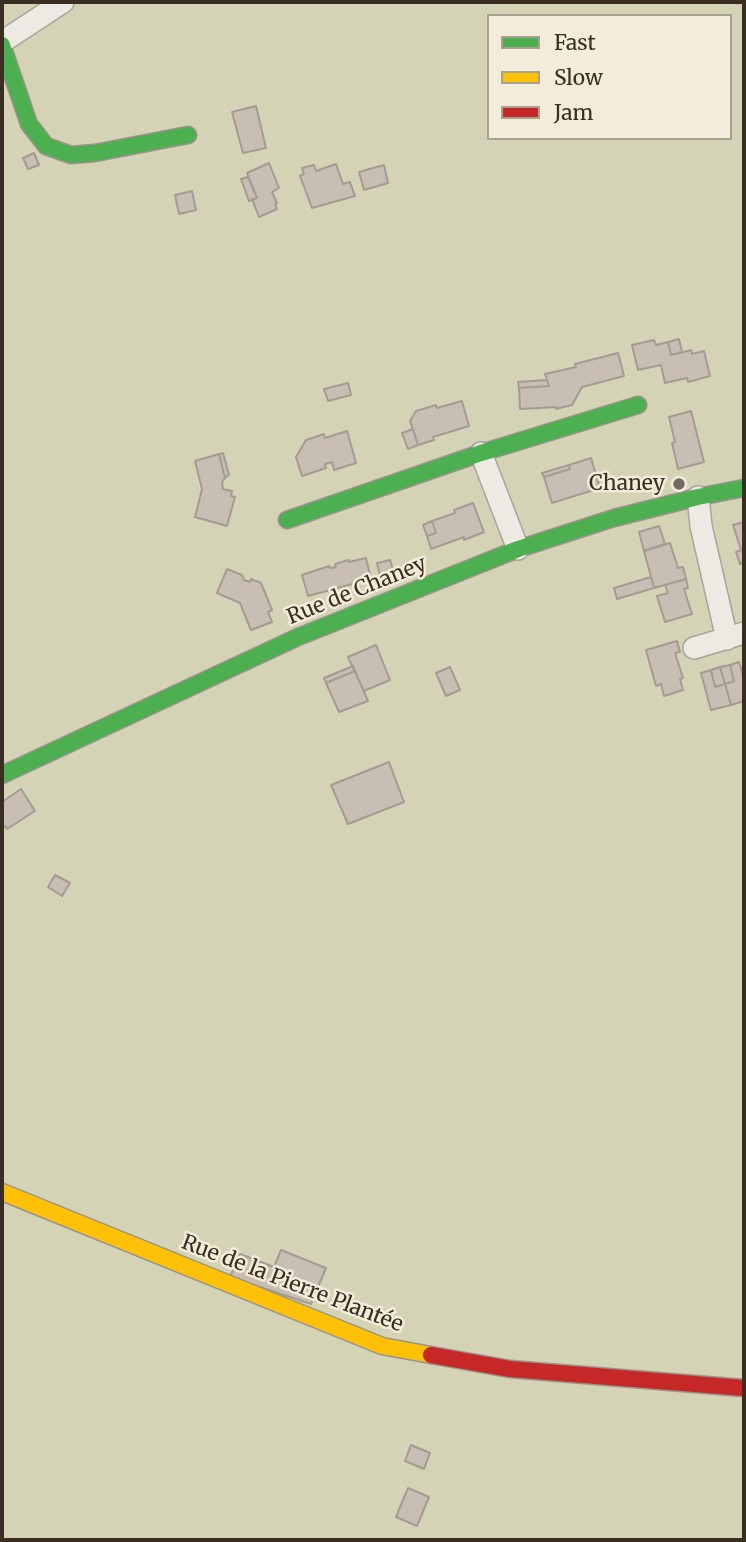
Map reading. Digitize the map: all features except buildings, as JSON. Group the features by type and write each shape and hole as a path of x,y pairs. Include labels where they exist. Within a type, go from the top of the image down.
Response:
{"street":[{"path":"63,2 2,44 29,124 46,146 71,156 188,135"},
{"path":"287,520 481,453 638,405"},
{"path":"481,453 518,549"},
{"name":"Rue de Chaney","path":"2,775 298,637 518,549 614,518 698,496 744,488"},
{"path":"694,648 735,636 701,526 698,496"},
{"name":"Rue de la Pierre Plantée","path":"2,1192 382,1346 510,1369 744,1388"}],"path":[{"path":"736,2 744,7"}],"green space":[{"path":"2,2 744,2 744,1540 2,1540"}],"traffic: fast":[{"path":"2,45 29,124 46,146 71,155 188,135"},
{"path":"287,520 481,453 638,405"},
{"path":"2,775 298,637 518,549 614,518 744,488"}],"traffic: slow":[{"path":"2,1192 382,1346 431,1355"}],"traffic: jam":[{"path":"431,1355 510,1369 744,1388"}],"place":[{"name":"Chaney","path":"679,484"}]}
